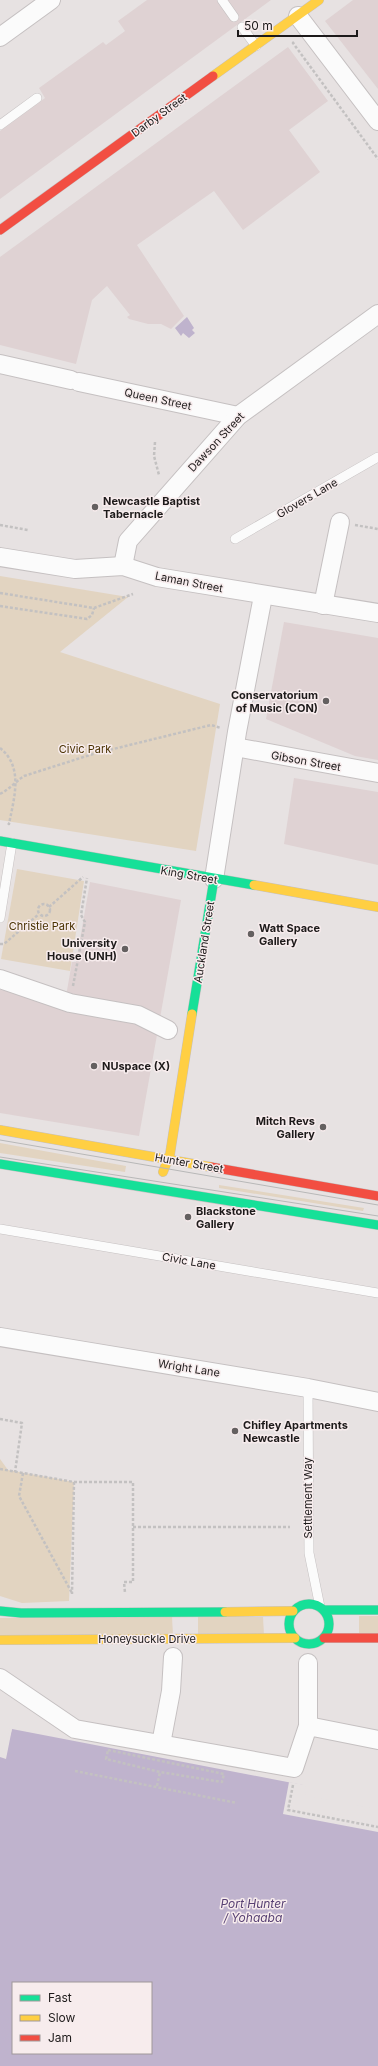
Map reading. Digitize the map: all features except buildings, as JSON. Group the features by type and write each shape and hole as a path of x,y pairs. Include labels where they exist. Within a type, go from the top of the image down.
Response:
{"main road":[{"name":"Darby Street","path":"0,230 319,0"},
{"name":"King Street","path":"0,841 378,907"},
{"name":"Auckland Street","path":"148,1187 159,1179 168,1160 214,879"},
{"name":"Hunter Street","path":"0,1130 378,1196"},
{"path":"0,1164 378,1225"},
{"path":"0,1611 21,1613 293,1611 303,1604 315,1604 322,1608 378,1610"},
{"path":"322,1608 329,1624 324,1638"},
{"path":"293,1611 289,1622 291,1633 295,1638 309,1644 324,1638 378,1638"},
{"name":"Honeysuckle Drive","path":"0,1640 295,1638"}],"street":[{"path":"0,37 51,0"},
{"path":"298,16 378,121"},
{"name":"Dawson Street","path":"123,566 128,541 238,416 378,314"},
{"name":"Queen Street","path":"0,364 238,416"},
{"path":"323,605 340,522"},
{"name":"Laman Street","path":"0,557 75,569 123,566 157,577 263,596 378,613"},
{"name":"Auckland Street","path":"214,879 236,740 263,596"},
{"name":"Gibson Street","path":"236,740 378,773"},
{"path":"0,980 70,1003 138,1015 168,1030"},
{"name":"Wright Lane","path":"0,1337 308,1388 378,1402"},
{"path":"161,1744 171,1691 173,1657"},
{"path":"0,1678 75,1729 294,1768 308,1726 308,1663"},
{"path":"308,1726 378,1740"}],"lane":[{"path":"222,0 234,17"},
{"path":"242,27 256,46"},
{"path":"0,125 37,98"},
{"name":"Glovers Lane","path":"235,539 378,457"},
{"path":"0,918 12,843"},
{"name":"Civic Lane","path":"0,1229 378,1293"},
{"name":"Settlement Way","path":"308,1388 309,1553 322,1608"}],"path":[{"path":"293,43 378,159"},
{"path":"155,442 154,456 159,475"},
{"path":"340,522 378,529"},
{"path":"0,525 28,530"},
{"path":"0,594 94,608 133,594"},
{"path":"0,606 87,619 92,616 94,608"},
{"path":"0,794 10,789 17,781 36,771 93,754 211,725 236,740"},
{"path":"0,748 8,754 17,781 9,824"},
{"path":"39,914 38,908 41,905 49,906 83,877"},
{"path":"70,1003 85,922 81,915 87,878"},
{"path":"39,914 42,916 48,915 50,910 49,906"},
{"path":"0,944 4,944 39,914"},
{"path":"0,1419 22,1423 15,1472"},
{"path":"0,1466 1,1469 74,1482 133,1482 133,1582 124,1582 125,1593"},
{"path":"23,1473 19,1496 72,1594 74,1482"},
{"path":"133,1527 290,1527"},
{"path":"108,1750 224,1774 222,1782 160,1772 106,1759 108,1750"},
{"path":"75,1771 237,1803"},
{"path":"157,1786 160,1772"},
{"path":"293,1783 288,1810 378,1827"}],"shaded area":[{"path":"147,0 271,0 0,199 0,131 45,98 39,88 103,42 106,45 125,31 118,21"},
{"path":"353,0 378,0 378,89 325,21"},
{"path":"288,47 328,101 289,130 320,172 243,230 214,191 137,245 184,316 171,329 161,324 148,324 129,319 127,317 130,315 107,286 92,300 76,364 0,345 0,257"},
{"name":"Conservatorium of Music (CON)","path":"284,622 378,638 378,760 355,756 266,719"},
{"path":"294,778 378,792 378,865 284,844"},
{"path":"90,882 181,900 139,1136 0,1113 0,990 66,996 72,962 76,962"}],"green space":[{"name":"Civic Park","path":"0,576 128,597 60,652 220,704 196,851 0,820"},
{"name":"Christie Park","path":"17,869 84,881 70,971 1,959"},
{"path":"0,1143 126,1166 125,1172 0,1153"},
{"path":"219,1185 364,1208 363,1211 219,1188"},
{"path":"0,1459 8,1470 74,1482 69,1601 22,1603 0,1596"},
{"path":"359,1616 378,1616 378,1634 359,1634"},
{"path":"172,1617 173,1635 0,1637 0,1618"},
{"path":"198,1617 263,1617 264,1635 198,1635"}],"water":[{"path":"187,317 194,328 192,330 195,333 189,338 183,333 181,336 175,328"},
{"name":"Port Hunter / Yohaaba","path":"12,1729 303,1785 304,1797 378,1811 378,2066 0,2066 0,1734 10,1736"}],"pier":[{"path":"10,1728 12,1729 6,1759 0,1757 0,1732 8,1734"},
{"path":"289,1782 305,1785 306,1796 378,1809 378,1832 283,1814"}],"tram line":[{"path":"0,1140 378,1205"},
{"path":"0,1157 378,1216"}],"traffic: fast":[{"path":"0,841 254,885"},
{"path":"192,1014 214,879"},
{"path":"0,1164 378,1225"},
{"path":"313,1604 320,1607 326,1613 329,1624 328,1632 320,1641 313,1644 305,1644 298,1641 290,1632 289,1620 292,1613 301,1605 313,1604"},
{"path":"324,1610 378,1610"},
{"path":"0,1611 21,1613 225,1612"}],"traffic: slow":[{"path":"213,76 319,0"},
{"path":"254,885 378,907"},
{"path":"163,1172 170,1154 192,1014"},
{"path":"0,1130 211,1167"},
{"path":"225,1612 293,1611"},
{"path":"0,1640 295,1638"}],"traffic: jam":[{"path":"0,230 213,76"},
{"path":"211,1167 378,1196"},
{"path":"324,1638 378,1638"}],"place":[{"name":"Newcastle Baptist Tabernacle","path":"95,507"},
{"name":"Conservatorium of Music (CON)","path":"326,701"},
{"name":"Watt Space Gallery","path":"251,934"},
{"name":"University House (UNH)","path":"125,949"},
{"name":"NUspace (X)","path":"94,1066"},
{"name":"Mitch Revs Gallery","path":"323,1127"},
{"name":"Blackstone Gallery","path":"188,1217"},
{"name":"Chifley Apartments Newcastle","path":"235,1431"}]}
